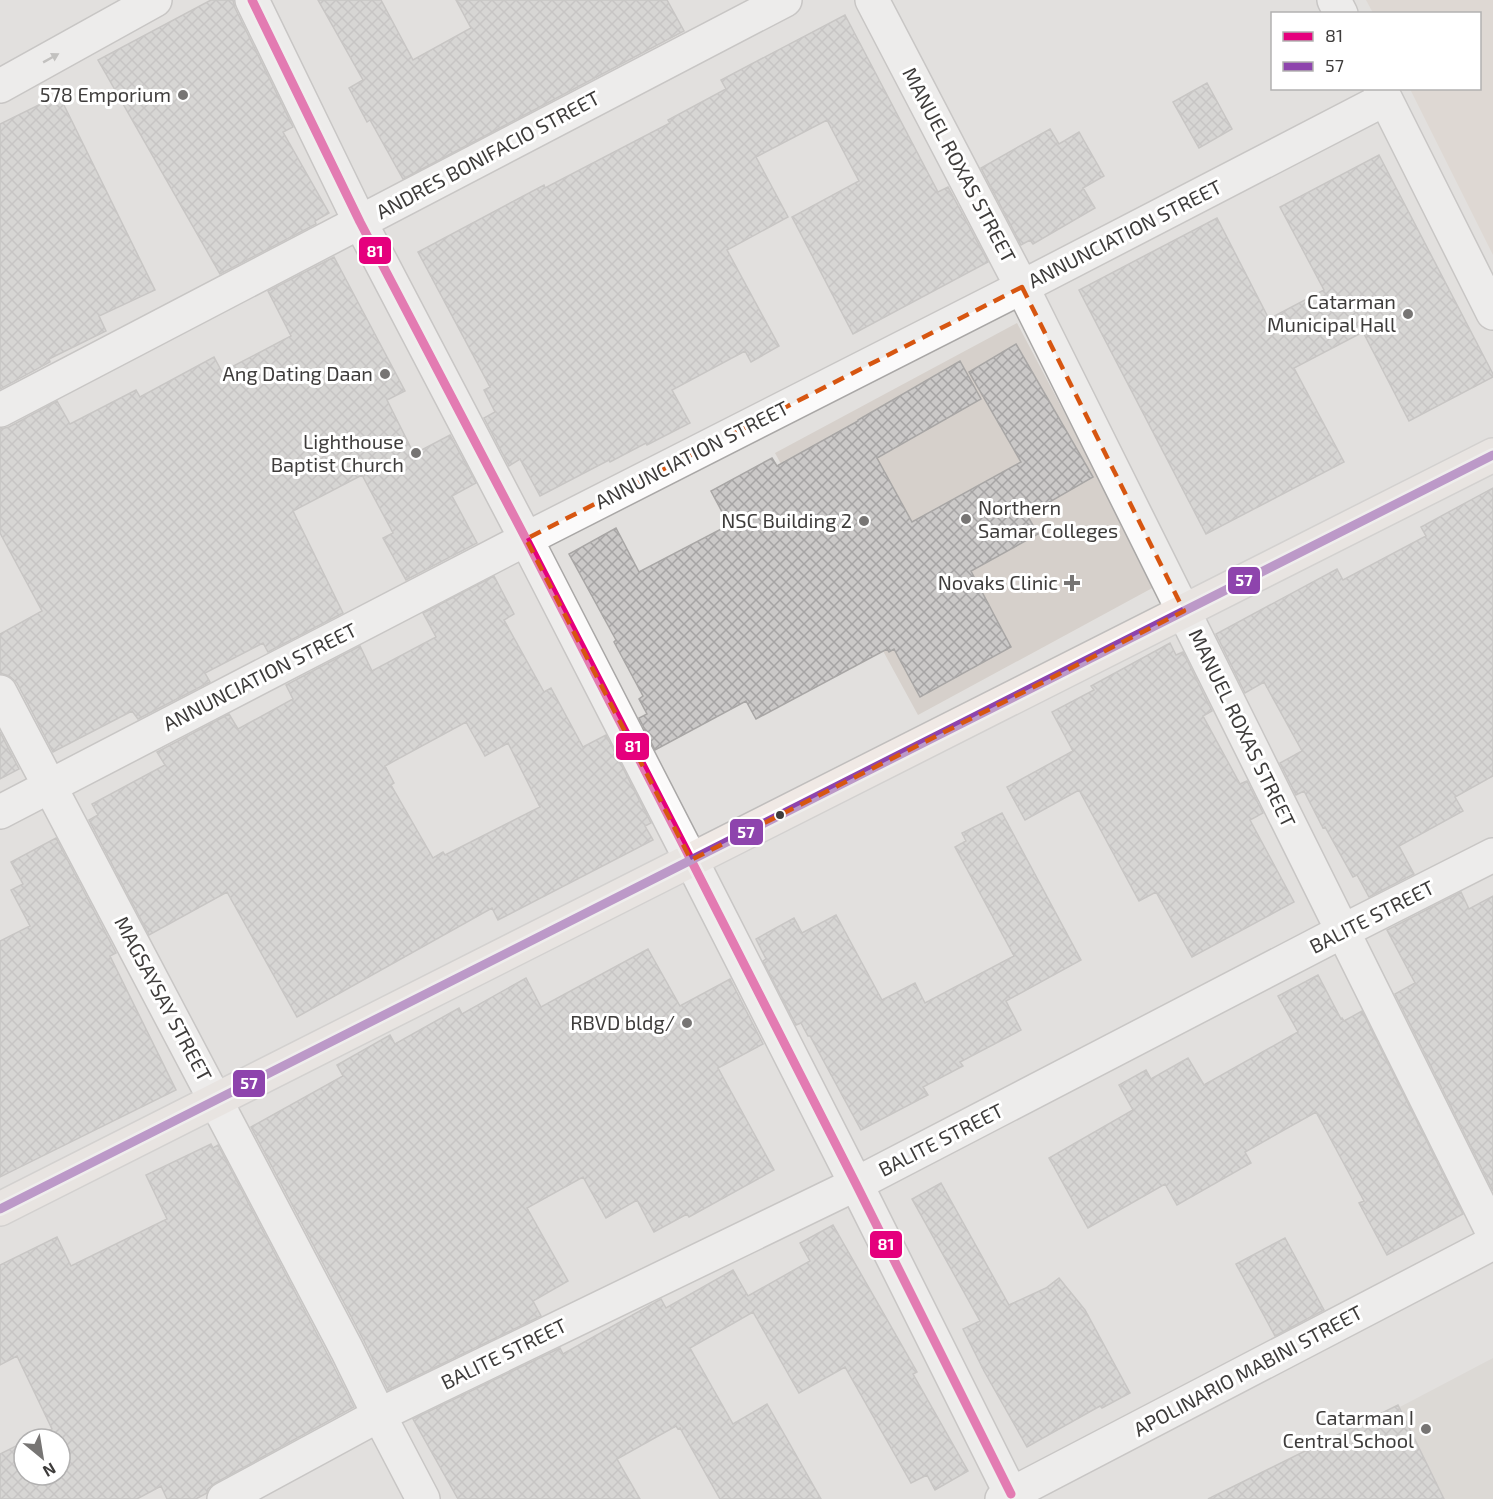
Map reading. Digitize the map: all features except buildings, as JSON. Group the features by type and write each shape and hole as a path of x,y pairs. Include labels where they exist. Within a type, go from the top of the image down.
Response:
{"main road":[{"path":"0,1209 1493,455"}],"street":[{"path":"0,86 155,0"},
{"path":"252,0 360,222 691,860 856,1184 1007,1497"},
{"name":"ANDRES BONIFACIO STREET","path":"0,410 785,0"},
{"name":"MANUEL ROXAS STREET","path":"872,0 1022,287 1493,1233"},
{"path":"1382,94 1493,314"},
{"name":"ANNUNCIATION STREET","path":"0,812 1022,287 1382,94"},
{"name":"MAGSAYSAY STREET","path":"0,692 216,1100 423,1499"},
{"name":"BALITE STREET","path":"224,1499 379,1415 856,1184 1493,855"},
{"name":"APOLINARIO MABINI STREET","path":"1007,1497 1493,1243"}],"highlighted area":[{"path":"1022,287 1184,611 691,860 526,539"}],"shaded area":[{"path":"1366,0 1493,0 1493,255 1410,90 1481,90 1481,12 1372,12"},
{"name":"Northern Samar Colleges","path":"1017,323 1156,586 918,715 775,453"},
{"name":"Catarman I Central School","path":"1493,1358 1493,1499 1225,1499"}],"transit line":[{"name":"81","path":"252,0 360,222 691,860 1011,1494"},
{"name":"57","path":"0,1209 1493,455"}],"place":[{"name":"578 Emporium","path":"183,95"},
{"name":"Catarman Municipal Hall","path":"1408,314"},
{"name":"Ang Dating Daan","path":"385,374"},
{"name":"Lighthouse Baptist Church","path":"416,453"},
{"name":"Northern Samar Colleges","path":"966,519"},
{"name":"NSC Building 2","path":"864,521"},
{"name":"Novaks Clinic","path":"1072,583"},
{"name":"RBVD bldg/","path":"687,1023"},
{"name":"Catarman I Central School","path":"1426,1429"}]}
